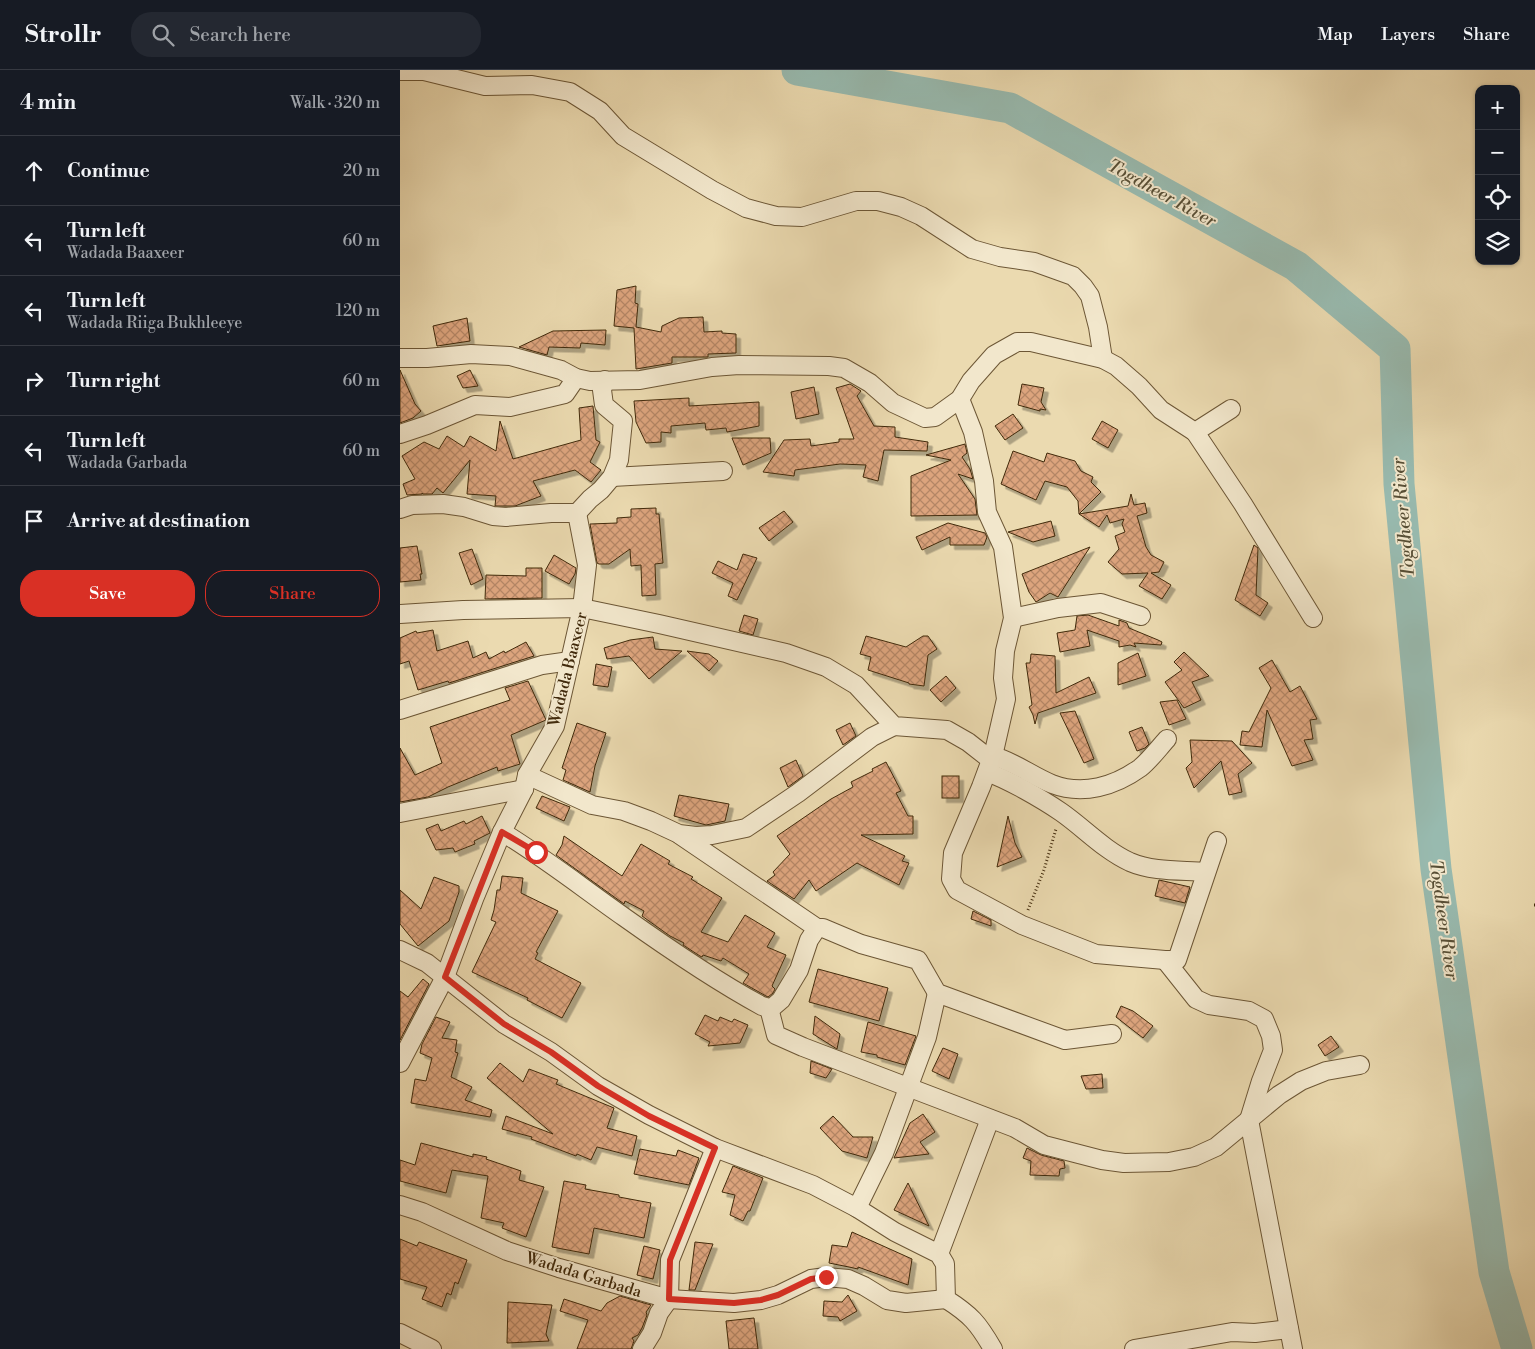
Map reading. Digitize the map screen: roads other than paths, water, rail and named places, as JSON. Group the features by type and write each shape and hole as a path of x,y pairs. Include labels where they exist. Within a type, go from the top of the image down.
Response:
{"street":[{"path":"400,71 424,72 485,86 532,85 570,92 600,111 623,136 712,190 746,208 776,216 802,217 856,201 878,201 901,207 921,216 972,249 1000,257 1034,262 1073,276 1090,296 1098,326 1103,359"},
{"path":"400,358 427,358 471,354 510,356 561,370 576,378 590,381 640,380 712,367 739,365 829,366 844,368 870,383 893,403 926,418 934,417 960,399 972,381 994,355 1018,342 1031,342 1103,359 1116,366 1161,410 1195,432 1243,504 1313,618"},
{"path":"400,434 428,425 475,405 510,407 565,394 576,378"},
{"path":"400,509 412,505 443,504 464,507 493,516 506,517 577,513 601,490 612,476 619,460 623,421 604,405 602,390 605,380"},
{"path":"960,399 973,432 984,481 987,512 1003,547 1013,618 1005,651 1003,678 1006,699 990,763 953,853 951,879 957,890 1022,925 1096,954 1177,960 1217,840"},
{"path":"1195,432 1231,409"},
{"path":"612,476 723,471"},
{"name":"Wadada Baaxeer","path":"400,1063 445,977 502,832 525,782 555,726 582,608 587,564 577,513"},
{"path":"1013,618 1058,608 1101,602 1140,616"},
{"path":"400,614 463,610 582,608 659,624 786,653 826,667 856,685 894,726"},
{"path":"400,710 542,665 570,661"},
{"path":"679,834 712,835 746,828 798,793 872,737 894,726 947,730 968,742 990,763 999,776 1061,812 1100,843 1129,861 1148,868 1206,872"},
{"path":"990,763 1008,760 1052,784 1068,788 1093,789 1111,784 1141,767 1167,739"},
{"path":"400,813 525,782 592,805 624,812 651,821 679,834 817,928 824,928 862,944 918,960 938,993 1065,1040 1112,1034"},
{"path":"502,832 536,852 624,917 721,984 768,1008 781,1000 799,970 809,940 817,928"},
{"path":"400,950 427,963 504,1024 551,1052 598,1086 649,1116 715,1148 813,1185 858,1208 894,1232 940,1254 945,1264 946,1299 964,1310 975,1321 993,1349"},
{"path":"1164,960 1196,999 1209,1005 1249,1011 1264,1020 1271,1036 1273,1050 1261,1080 1249,1120 1293,1349"},
{"path":"858,1208 884,1153 907,1086 927,1037 938,993"},
{"path":"768,1008 776,1034 803,1047 1015,1128 1044,1145 1102,1160 1124,1163 1169,1162 1194,1157 1216,1147 1279,1095 1302,1081 1326,1071 1360,1065"},
{"path":"940,1254 990,1119"},
{"path":"642,1349 652,1333 659,1313 669,1299 670,1260 715,1148"},
{"name":"Wadada Garbada","path":"400,1205 422,1212 507,1251 559,1268 669,1299 734,1303 761,1300 778,1295 811,1279 826,1277 848,1279 888,1300 906,1303 946,1299"},
{"path":"1134,1349 1232,1332 1255,1333 1289,1329"},
{"path":"400,1333 432,1349"}],"waterway":[{"name":"Togdheer River","path":"797,70 1010,108 1296,266 1395,349 1399,484 1436,869 1494,1272 1517,1349"}]}
